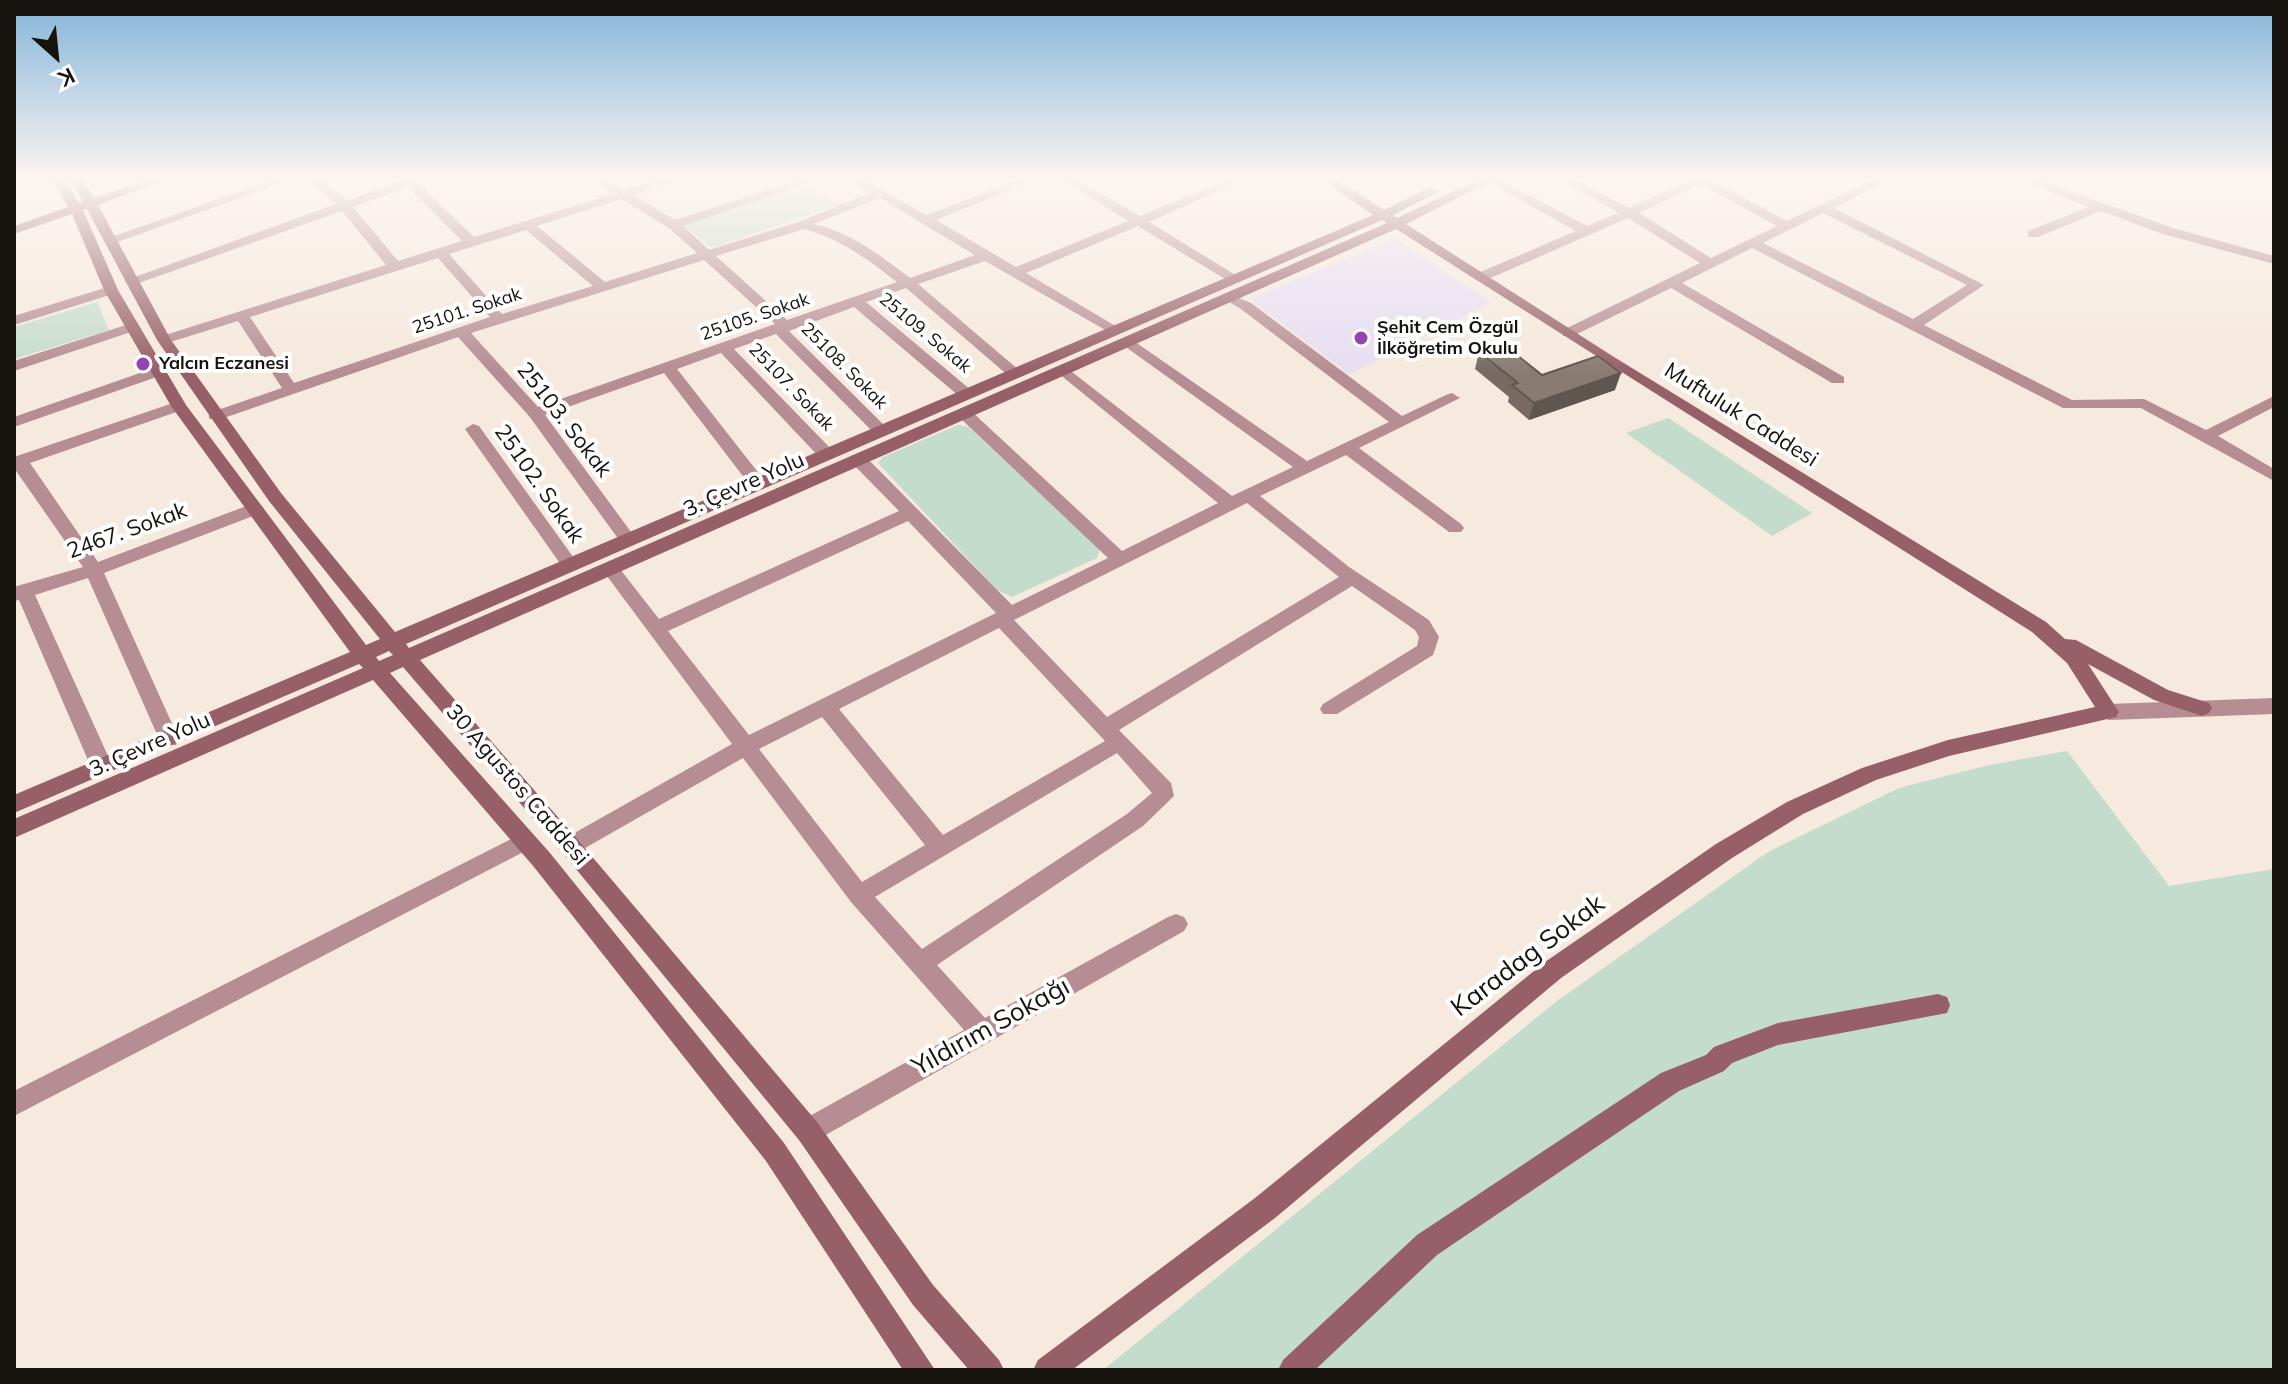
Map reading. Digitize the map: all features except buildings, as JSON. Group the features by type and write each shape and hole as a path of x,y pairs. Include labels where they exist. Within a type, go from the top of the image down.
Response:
{"main road":[{"name":"30 Agustos Caddesi","path":"101,244 121,286 164,340 275,497 399,649 570,846 808,1131 923,1295 989,1370"},
{"name":"30 Agustos Caddesi","path":"111,244 132,327 179,406 369,662 525,841 775,1152 920,1370"},
{"name":"3. Çevre Yolu","path":"14,829 369,662 610,568 1063,370 1121,336 1235,279 1328,244"},
{"name":"3. Çevre Yolu","path":"399,649 570,565 966,394 1229,298 1341,244"},
{"name":"Muftuluk Caddesi","path":"1428,244 2039,627 2074,658 2109,712"},
{"path":"2039,627 2146,687 2202,708"},
{"name":"3. Çevre Yolu","path":"14,804 169,739 369,662"},
{"name":"Karadag Sokak","path":"1048,1370 1265,1208 1553,970 1724,851 1795,808 1869,774 1961,745 2109,712"},
{"path":"1293,1370 1427,1245 1670,1082 1715,1063 1723,1055 1778,1034 1938,1005"}],"street":[{"path":"14,321 240,244"},
{"path":"376,244 394,266"},
{"path":"164,340 465,244"},
{"path":"551,244 602,286"},
{"name":"25108. Sokak","path":"695,244 783,328 881,431"},
{"name":"25101. Sokak","path":"215,416 461,331 741,244"},
{"path":"850,244 909,283 1015,374"},
{"path":"969,244 1121,336 1306,468"},
{"path":"1015,273 1083,244"},
{"path":"1175,244 1235,279"},
{"path":"1481,277 1560,244"},
{"path":"1678,244 1709,263"},
{"path":"1568,333 1751,244"},
{"path":"1753,244 2069,405 2144,404 2274,476"},
{"path":"1894,244 1977,285 1912,326"},
{"path":"2209,244 2274,260"},
{"path":"439,251 499,319"},
{"name":"25105. Sokak","path":"535,413 858,303 988,255"},
{"path":"1670,282 1838,380"},
{"path":"1229,298 1246,306 1401,423"},
{"name":"25109. Sokak","path":"858,303 966,394"},
{"path":"241,315 291,390"},
{"path":"14,366 132,327"},
{"name":"25103. Sokak","path":"461,331 535,413 628,540"},
{"name":"25107. Sokak","path":"725,348 827,455"},
{"path":"668,368 758,484"},
{"path":"1063,370 1240,500 1422,625 1429,637 1426,650 1330,709"},
{"path":"14,422 160,371"},
{"path":"570,846 748,745 1452,398"},
{"path":"2206,436 2274,401"},
{"path":"169,739 94,570 17,462 179,406"},
{"path":"964,413 1120,559"},
{"name":"25102. Sokak","path":"473,429 570,565"},
{"path":"1348,448 1455,528"},
{"path":"858,459 912,512 1163,789 1163,796 1135,820 919,964"},
{"name":"2467. Sokak","path":"19,593 94,570 255,509"},
{"path":"657,628 912,512"},
{"path":"610,568 748,745 859,895 981,1032"},
{"path":"859,895 940,847 1352,577"},
{"path":"19,593 102,767"},
{"path":"825,706 940,847"},
{"path":"2109,712 2274,706"},
{"path":"14,1104 525,841"},
{"name":"Yıldırım Sokağı","path":"808,1131 1176,924"}],"shaded area":[{"name":"Şehit Cem Özgül İlköğretim Okulu","path":"1381,244 1402,244 1491,302 1349,374 1250,299"}],"green space":[{"path":"706,244 725,244 712,248"},
{"path":"97,302 109,330 14,359 14,327"},
{"path":"1668,418 1812,513 1772,536 1626,433"},
{"path":"958,425 969,427 1100,549 1097,558 1012,597 997,590 878,463 883,457"},
{"path":"2067,751 2169,886 2274,869 2274,1370 1103,1370 1557,1001 1768,852 1899,788 1989,765"}],"place":[{"name":"Şehit Cem Özgül İlköğretim Okulu","path":"1361,338"},
{"name":"Yalcın Eczanesi","path":"143,364"}]}
